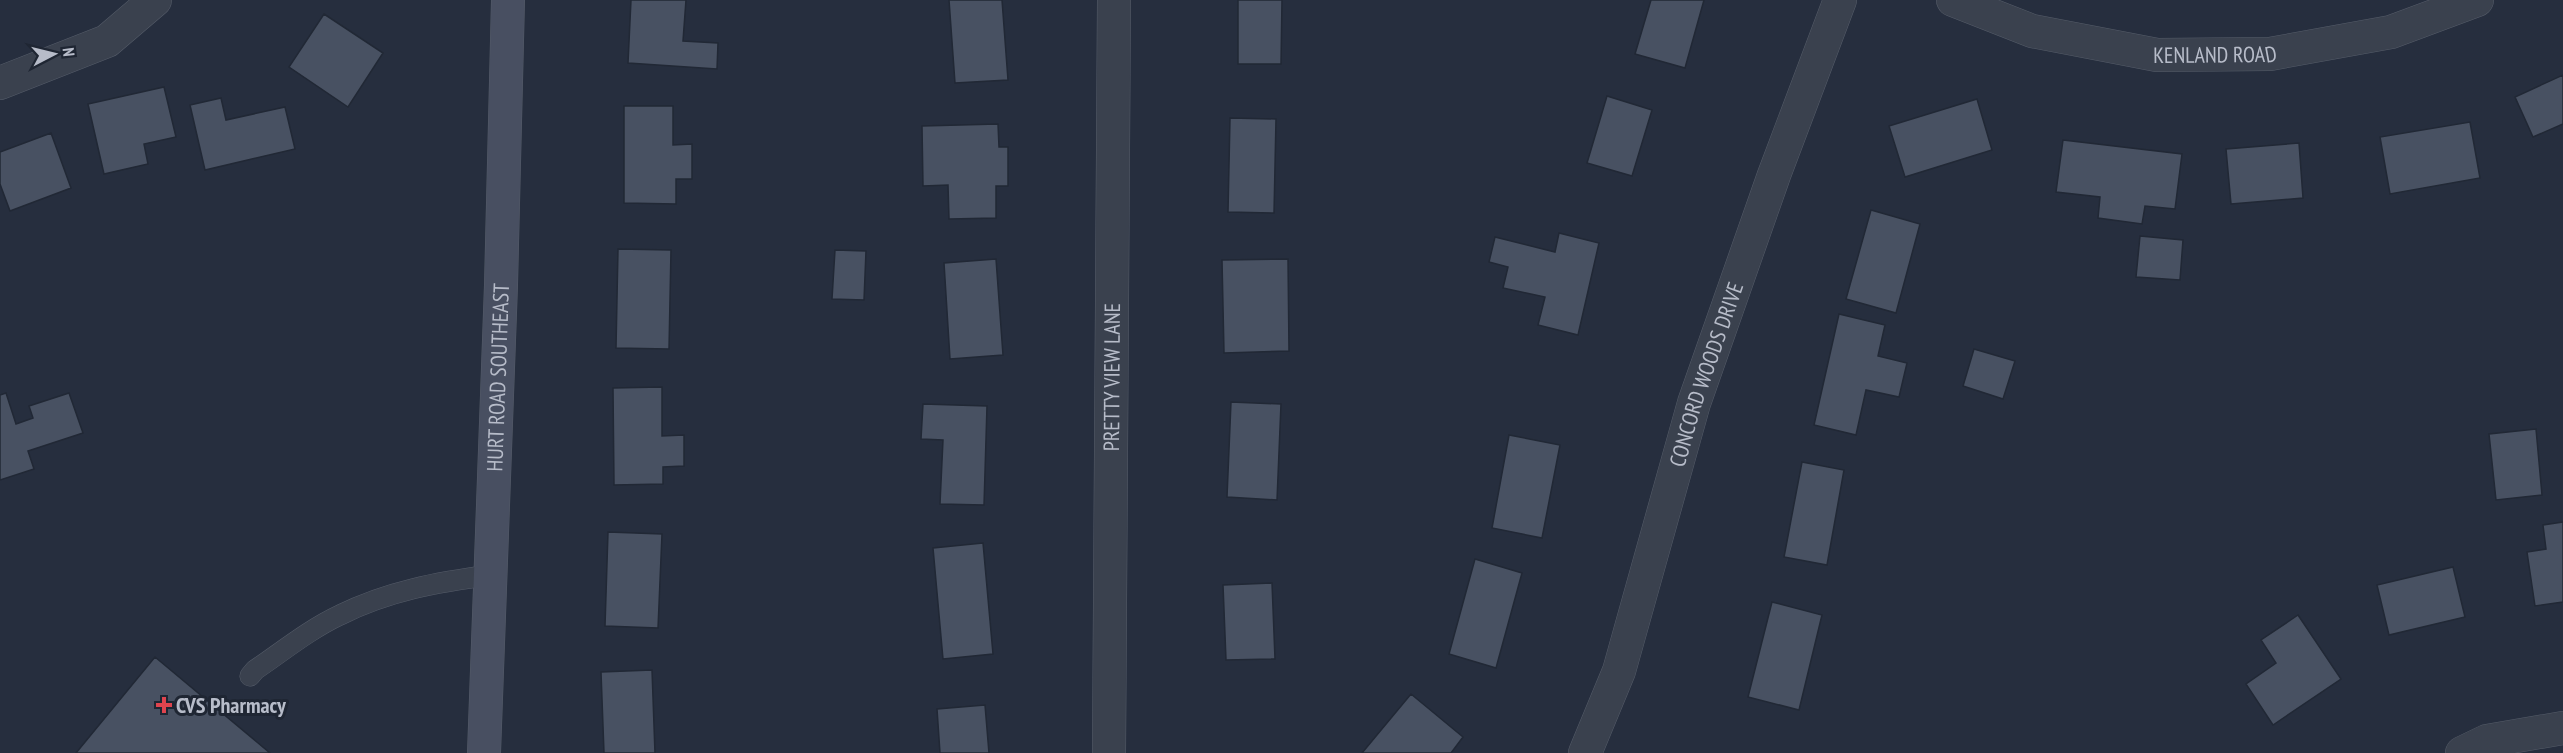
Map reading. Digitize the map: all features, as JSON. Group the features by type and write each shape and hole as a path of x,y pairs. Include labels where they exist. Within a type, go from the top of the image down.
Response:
{"street":[{"path":"0,83 107,41 155,0"},
{"name":"HURT ROAD SOUTHEAST","path":"484,753 508,0"},
{"name":"PRETTY VIEW LANE","path":"1109,753 1114,0"},
{"name":"CONCORD WOODS DRIVE","path":"1585,753 1619,671 1694,403 1774,174 1840,0"},
{"name":"KENLAND ROAD","path":"1953,0 2032,31 2157,55 2168,55 2270,54 2391,32 2477,0"},
{"path":"2462,753 2487,741 2563,728"}],"lane":[{"path":"250,676 308,633 339,615 412,588 491,574"}],"building":[{"path":"631,0 686,0 683,41 718,43 717,69 628,63"},
{"path":"949,0 1002,0 1008,80 955,83"},
{"path":"1238,0 1282,0 1281,64 1238,64"},
{"path":"1651,0 1704,0 1685,68 1635,54"},
{"path":"324,14 383,53 348,107 289,67"},
{"path":"2563,75 2563,124 2533,137 2515,97"},
{"path":"164,87 176,137 144,144 148,164 104,174 88,104"},
{"path":"1607,96 1652,110 1632,176 1587,163"},
{"path":"221,98 226,120 285,107 295,149 205,170 190,105"},
{"path":"1977,99 1992,150 1905,177 1889,126"},
{"path":"624,106 673,106 673,145 692,144 692,179 676,179 676,204 624,203"},
{"path":"1230,118 1276,119 1274,213 1228,212"},
{"path":"2470,122 2480,178 2390,194 2380,137"},
{"path":"998,124 999,147 1008,147 1008,186 996,186 996,218 949,219 948,185 923,186 922,126"},
{"path":"51,133 71,188 10,211 0,184 0,152"},
{"path":"2063,140 2182,154 2175,209 2145,206 2142,224 2098,218 2100,197 2056,192"},
{"path":"2299,143 2303,198 2231,204 2226,149"},
{"path":"1871,210 1920,224 1896,313 1846,299"},
{"path":"1559,233 1599,243 1578,335 1538,325 1545,297 1503,288 1508,267 1489,262 1495,237 1555,252"},
{"path":"2140,236 2183,240 2180,280 2136,277"},
{"path":"618,249 671,250 669,349 616,348"},
{"path":"835,250 866,251 864,300 832,299"},
{"path":"996,259 1003,355 950,359 944,263"},
{"path":"1288,259 1289,351 1224,353 1222,260"},
{"path":"1839,314 1885,325 1878,356 1907,363 1899,397 1866,390 1856,435 1814,425"},
{"path":"1974,349 2015,361 2003,399 1963,386"},
{"path":"662,387 662,436 684,435 684,466 663,467 663,484 614,485 613,388"},
{"path":"6,393 16,424 33,418 29,406 69,393 83,433 28,451 34,469 0,480 0,395"},
{"path":"1231,402 1281,404 1277,500 1227,497"},
{"path":"923,404 987,406 984,505 940,504 943,440 921,439"},
{"path":"2536,429 2542,495 2496,500 2489,434"},
{"path":"1509,435 1560,445 1542,538 1492,528"},
{"path":"1802,462 1844,470 1827,565 1784,557"},
{"path":"2563,522 2563,602 2535,606 2527,552 2546,549 2543,525"},
{"path":"608,532 662,534 658,628 605,626"},
{"path":"983,543 993,654 943,659 933,548"},
{"path":"1475,559 1522,573 1496,668 1449,654"},
{"path":"2453,567 2465,617 2389,635 2377,585"},
{"path":"1272,583 1275,659 1226,660 1223,585"},
{"path":"1772,602 1822,615 1799,710 1748,697"},
{"path":"2298,615 2341,679 2273,725 2246,684 2276,663 2261,640"},
{"name":"CVS Pharmacy","path":"155,657 270,753 76,753"},
{"path":"652,670 655,753 604,753 601,672"},
{"path":"1411,694 1463,737 1451,753 1362,753"},
{"path":"985,705 989,753 940,753 937,709"}],"place":[{"name":"CVS Pharmacy","path":"164,705"}]}
